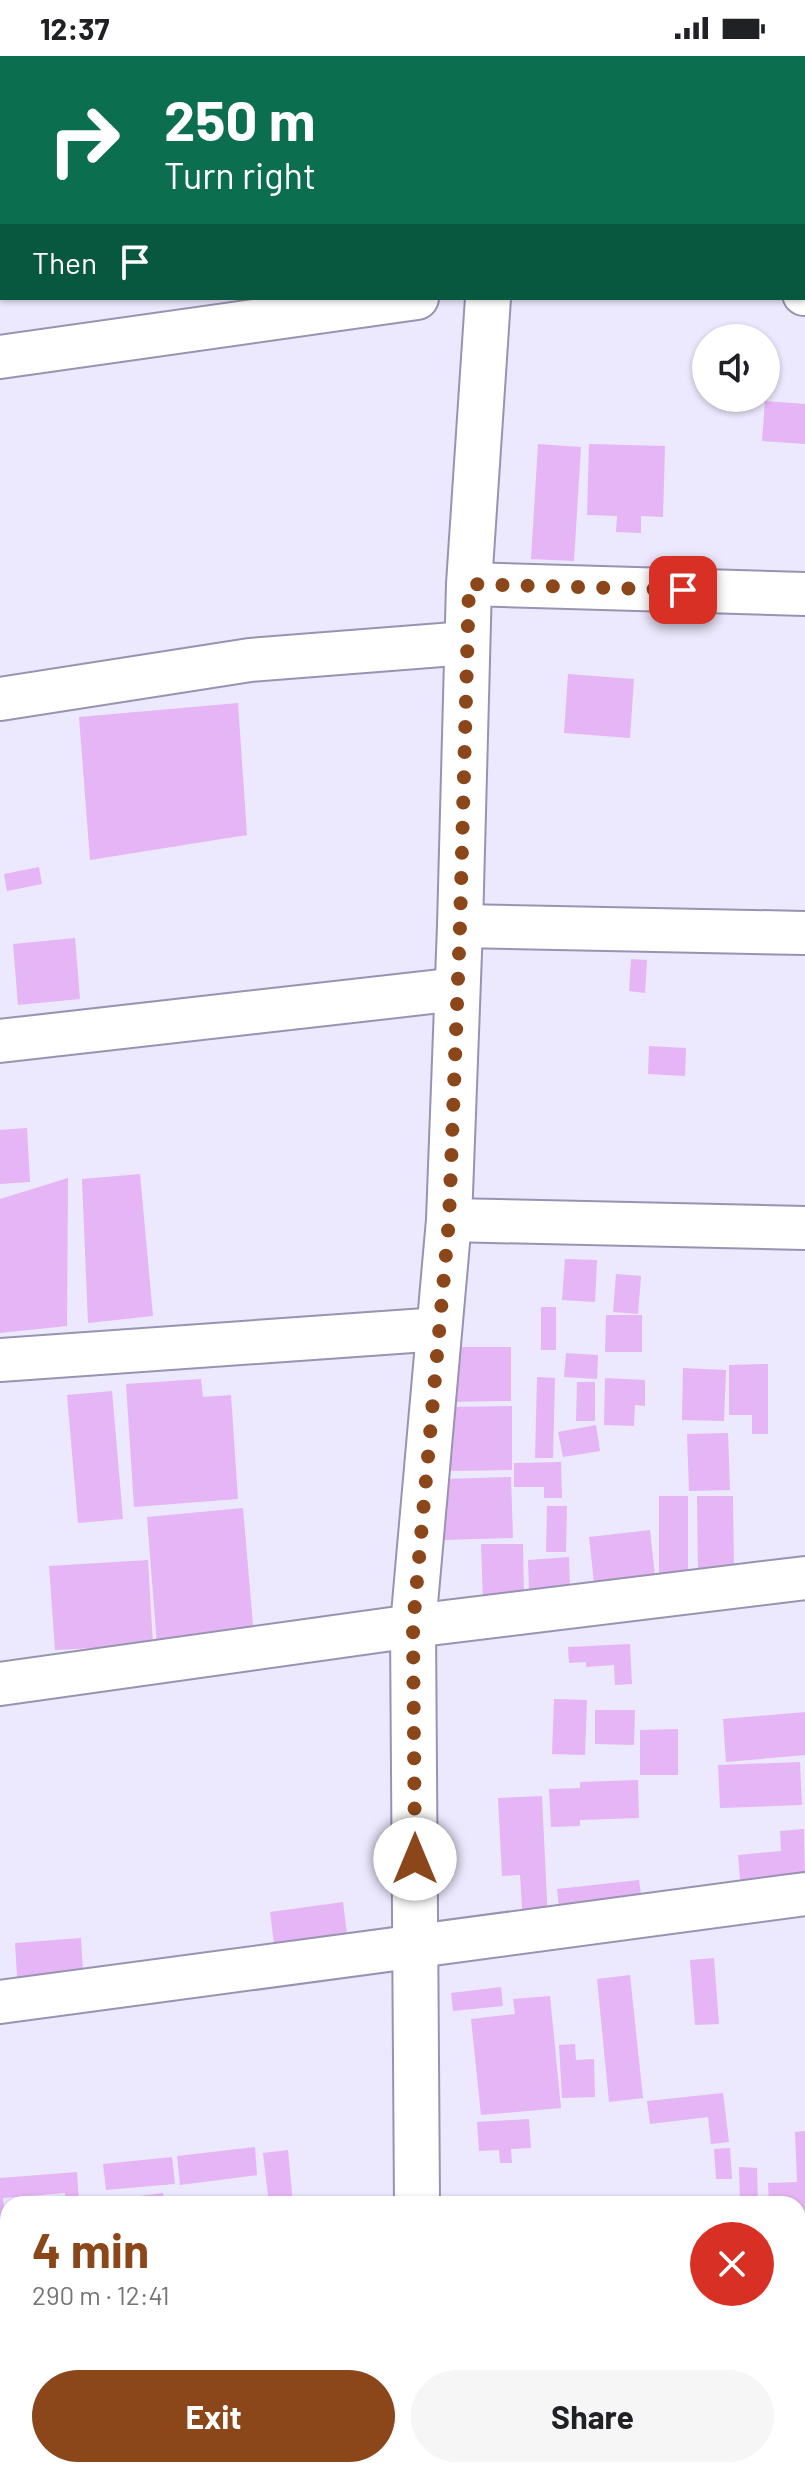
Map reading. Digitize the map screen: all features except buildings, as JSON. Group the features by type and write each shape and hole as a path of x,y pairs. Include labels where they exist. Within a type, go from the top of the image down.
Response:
{"street":[{"path":"0,357 403,300"},
{"path":"417,2196 413,1626 449,1220 469,584 488,300"},
{"path":"469,584 805,594"},
{"path":"0,699 250,660 467,643"},
{"path":"460,926 805,933"},
{"path":"0,1041 458,989"},
{"path":"449,1220 805,1228"},
{"path":"0,1360 440,1329"},
{"path":"0,1684 413,1626 805,1578"},
{"path":"0,2002 805,1894"}],"route":[{"path":"415,1859 413,1626 449,1220 469,584 683,590"}]}
